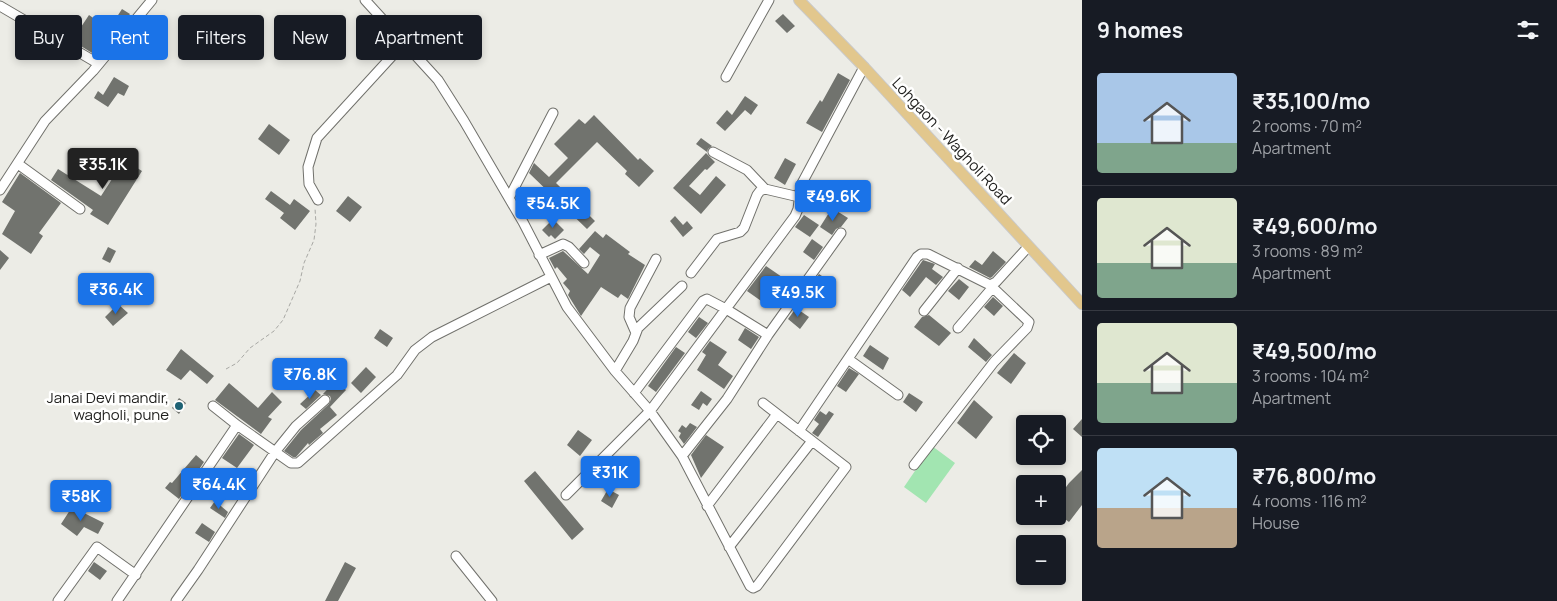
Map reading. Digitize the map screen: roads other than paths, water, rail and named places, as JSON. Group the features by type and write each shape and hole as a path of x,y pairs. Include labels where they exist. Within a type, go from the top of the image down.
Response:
{"main road":[{"name":"Lohgaon - Wagholi Road","path":"799,0 864,67 1082,304"}],"street":[{"path":"0,190 45,121 99,64 152,0"},
{"path":"365,0 379,15"},
{"path":"726,77 769,0"},
{"path":"0,6 99,64"},
{"path":"318,200 309,184 308,167 317,138 388,60"},
{"path":"420,60 438,80 464,121 509,198 567,307 586,335 650,411 682,456 750,586 753,588 757,586 846,467 763,403"},
{"path":"566,495 650,411 795,216 798,209 801,185 864,67"},
{"path":"509,198 553,113"},
{"path":"714,152 747,170 765,189"},
{"path":"18,164 80,209"},
{"path":"691,273 717,239 740,232 744,228 760,190 765,189 799,197"},
{"path":"682,456 727,399 768,335 841,234"},
{"path":"539,255 563,244 569,247 584,263"},
{"path":"958,328 992,286 1028,247"},
{"path":"799,432 917,257 922,254 928,254 992,286 1029,322 1027,328 994,362 914,465"},
{"path":"636,333 629,317 630,308 656,259"},
{"path":"924,311 958,268"},
{"path":"213,406 291,463 298,463 397,375 422,344 432,337 551,278"},
{"path":"615,371 643,321 682,286"},
{"path":"634,393 702,301 712,300 768,335"},
{"path":"848,359 898,395"},
{"path":"176,601 275,452 296,426 325,400"},
{"path":"707,506 777,414"},
{"path":"117,601 237,425"},
{"path":"730,547 812,441"},
{"path":"58,601 97,547 136,575"},
{"path":"456,556 492,601"}],"place":[{"name":"Janai Devi mandir, wagholi, pune","path":"179,406"}]}
